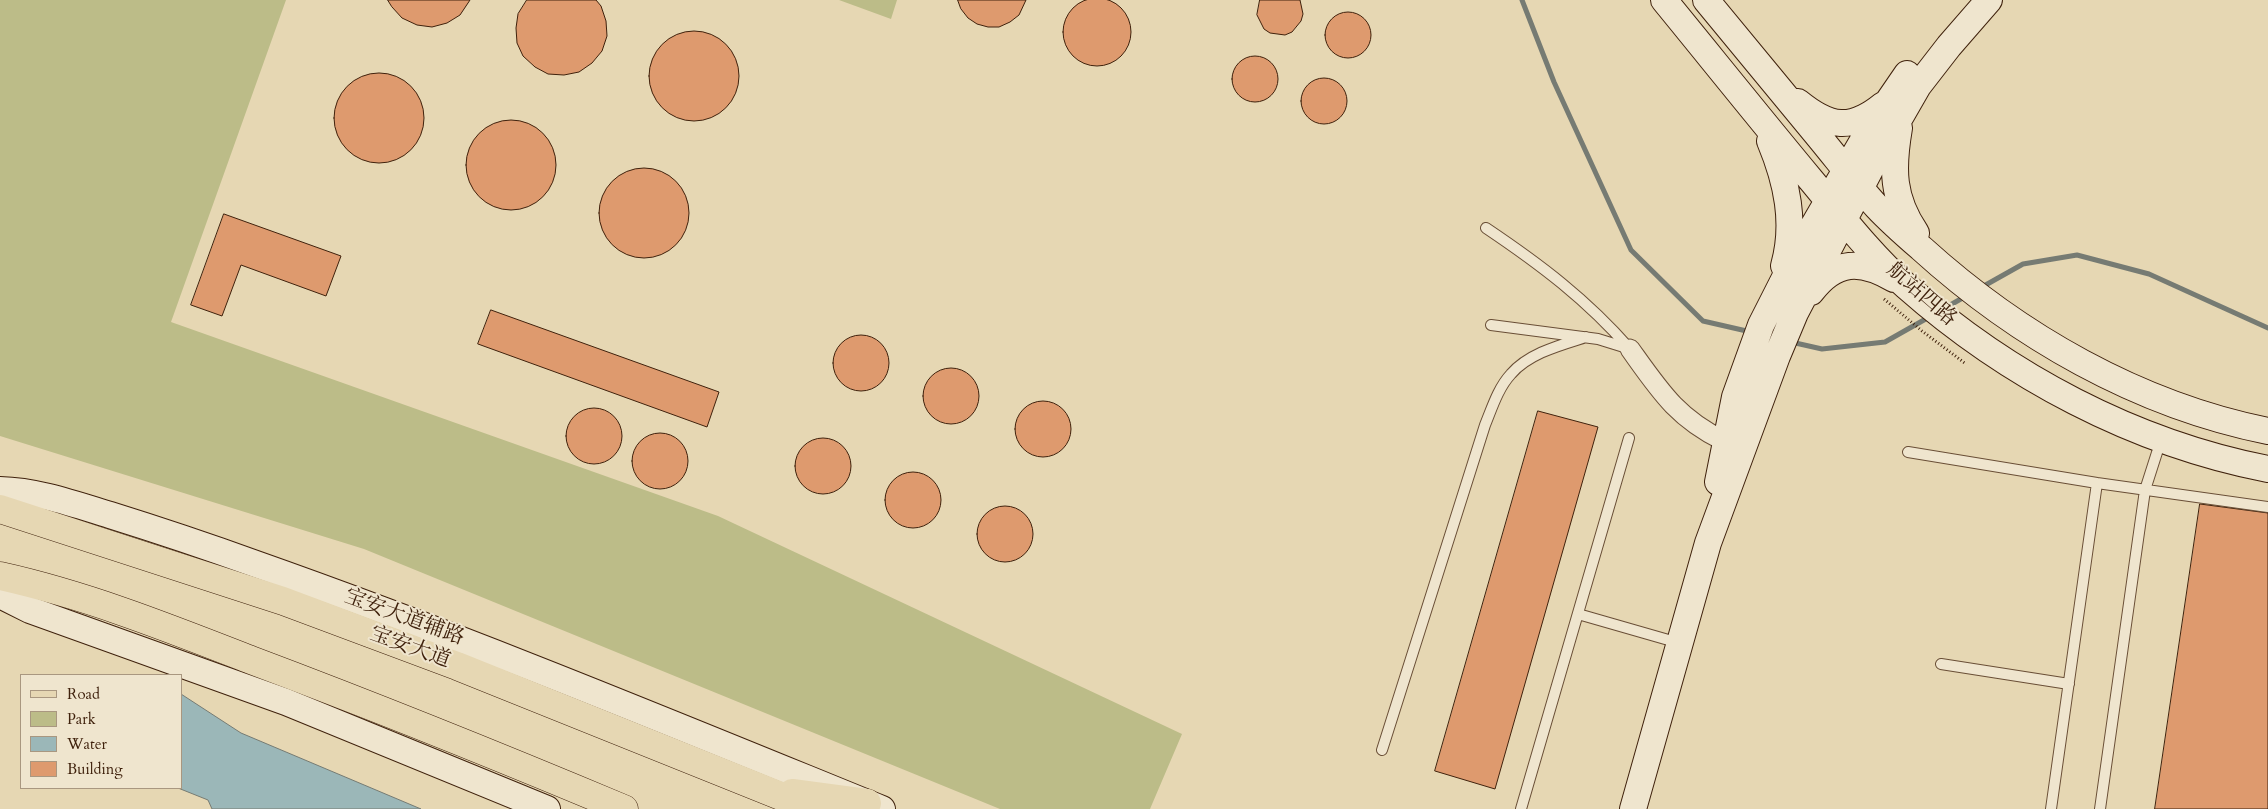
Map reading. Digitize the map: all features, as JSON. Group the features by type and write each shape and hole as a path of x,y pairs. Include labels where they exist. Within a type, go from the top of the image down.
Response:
{"main road":[{"name":"宝安大道","path":"0,509 283,601 458,666 813,809"},
{"path":"0,576 70,594 226,650 459,740 624,809"},
{"path":"768,790 874,806"}],"street":[{"name":"航站四路","path":"1664,0 1836,210 1893,291 1989,350 2016,369 2090,409 2161,440 2212,457 2268,469"},
{"name":"航站四路","path":"1706,0 1853,179 1891,221 1935,261 2018,326 2063,352 2155,397 2226,421 2268,431"},
{"path":"1708,543 1724,441 1795,313 1836,210 1853,179 1933,40 1967,0"},
{"path":"1773,81 1802,106 1834,123 1848,124 1864,120 1896,107 1918,86 1990,0"},
{"path":"1896,107 1895,188 1909,222 1935,261"},
{"path":"1633,809 1747,402 1746,364 1776,293 1789,240 1789,208 1784,180 1760,118"},
{"path":"1776,293 1836,210"},
{"path":"1795,313 1816,285 1838,268 1861,266 1873,268 1893,291"},
{"path":"1630,350 1678,412 1708,433 1724,441"},
{"name":"宝安大道辅路","path":"0,490 21,491 71,502 167,532 303,581 476,645 874,806"},
{"path":"0,595 30,610 286,702 547,809"}],"lane":[{"path":"1486,228 1569,288 1608,324 1630,350"},
{"path":"1491,326 1586,337 1630,350"},
{"path":"1382,750 1485,425 1499,392 1511,373 1529,359 1553,347 1586,337"},
{"path":"1521,809 1629,438"},
{"path":"2100,809 2145,490 2161,440"},
{"path":"1908,452 2097,483 2268,507"},
{"path":"2051,809 2097,483"},
{"path":"1578,614 1680,643"},
{"path":"1941,664 2069,684"}],"path":[{"path":"1893,291 1922,331 1966,364"}],"green space":[{"path":"0,0 286,0 171,322 718,516 1182,734 1150,809 1000,809 364,549 0,436"},
{"path":"839,0 897,0 891,19"}],"water":[{"path":"182,695 241,733 421,809 212,809 208,800 180,789"}],"building":[{"path":"1087,-1 1107,-1 1116,3 1126,13 1131,25 1131,39 1126,51 1116,61 1104,66 1090,66 1078,61 1068,51 1063,39 1063,25 1068,13 1078,3"},
{"path":"388,0 470,0 460,15 447,23 432,27 417,25 402,18"},
{"path":"527,0 596,0 601,6 606,21 607,36 602,51 592,63 579,72 564,75 548,74 535,67 523,56 517,43 516,28 518,14"},
{"path":"958,0 1026,0 1019,15 1010,22 999,27 988,27 977,24 968,18 961,9"},
{"path":"1260,0 1300,0 1303,14 1301,21 1292,32 1285,35 1270,33 1264,29 1257,15"},
{"path":"1344,12 1352,12 1361,16 1367,22 1371,35 1367,48 1361,54 1352,58 1344,58 1335,54 1329,48 1325,39 1325,31 1329,22 1335,16"},
{"path":"685,31 703,31 719,38 732,51 739,67 739,85 732,101 719,114 703,121 685,121 669,114 656,101 649,85 649,67 656,51 669,38"},
{"path":"1250,56 1260,56 1274,66 1278,79 1274,92 1268,98 1260,102 1250,102 1236,92 1232,84 1232,74 1242,60"},
{"path":"370,73 388,73 404,80 417,93 424,109 424,127 417,143 404,156 388,163 370,163 354,156 341,143 334,127 334,109 341,93 354,80"},
{"path":"1319,78 1329,78 1343,88 1347,101 1343,114 1337,120 1329,124 1319,124 1305,114 1301,106 1301,96 1311,82"},
{"path":"502,120 520,120 536,127 549,140 556,156 556,174 549,190 536,203 520,210 502,210 486,203 473,190 466,174 466,156 473,140 486,127"},
{"path":"635,168 653,168 669,175 682,188 689,204 689,222 682,238 669,251 653,258 635,258 619,251 606,238 599,222 599,204 606,188 619,175"},
{"path":"224,214 341,256 326,296 241,265 222,316 191,305"},
{"path":"491,310 719,392 707,427 478,344"},
{"path":"861,335 872,337 881,343 887,352 889,363 887,374 881,383 872,389 861,391 850,389 841,383 835,374 833,363 835,352 841,343 850,337"},
{"path":"951,368 962,370 971,376 977,385 979,396 977,407 971,416 962,422 951,424 940,422 931,416 925,407 923,396 925,385 931,376 940,370"},
{"path":"1043,401 1054,403 1063,409 1069,418 1071,429 1069,440 1063,449 1054,455 1043,457 1032,455 1023,449 1017,440 1015,429 1017,418 1023,409 1032,403"},
{"path":"594,408 605,410 614,416 620,425 622,436 620,447 614,456 605,462 594,464 583,462 574,456 568,447 566,436 568,425 574,416 583,410"},
{"path":"1538,411 1598,427 1495,789 1435,771"},
{"path":"660,433 671,435 680,441 686,450 688,461 686,472 680,481 671,487 660,489 649,487 640,481 634,472 632,461 634,450 640,441 649,435"},
{"path":"823,438 834,440 843,446 849,455 851,466 849,477 843,486 834,492 823,494 812,492 803,486 797,477 795,466 797,455 803,446 812,440"},
{"path":"913,472 924,474 933,480 939,489 941,500 939,511 933,520 924,526 913,528 902,526 893,520 887,511 885,500 887,489 893,480 902,474"},
{"path":"2200,504 2268,513 2268,809 2155,809"},
{"path":"1005,506 1016,508 1025,514 1031,523 1033,534 1031,545 1025,554 1016,560 1005,562 994,560 985,554 979,545 977,534 979,523 985,514 994,508"}],"waterway":[{"path":"1522,0 1554,82 1631,250 1703,321 1751,332"},
{"path":"1982,287 2023,264 2077,255 2149,274 2268,328"},
{"path":"1945,308 1966,296"},
{"path":"1791,342 1822,349 1885,342 1931,316"}]}
